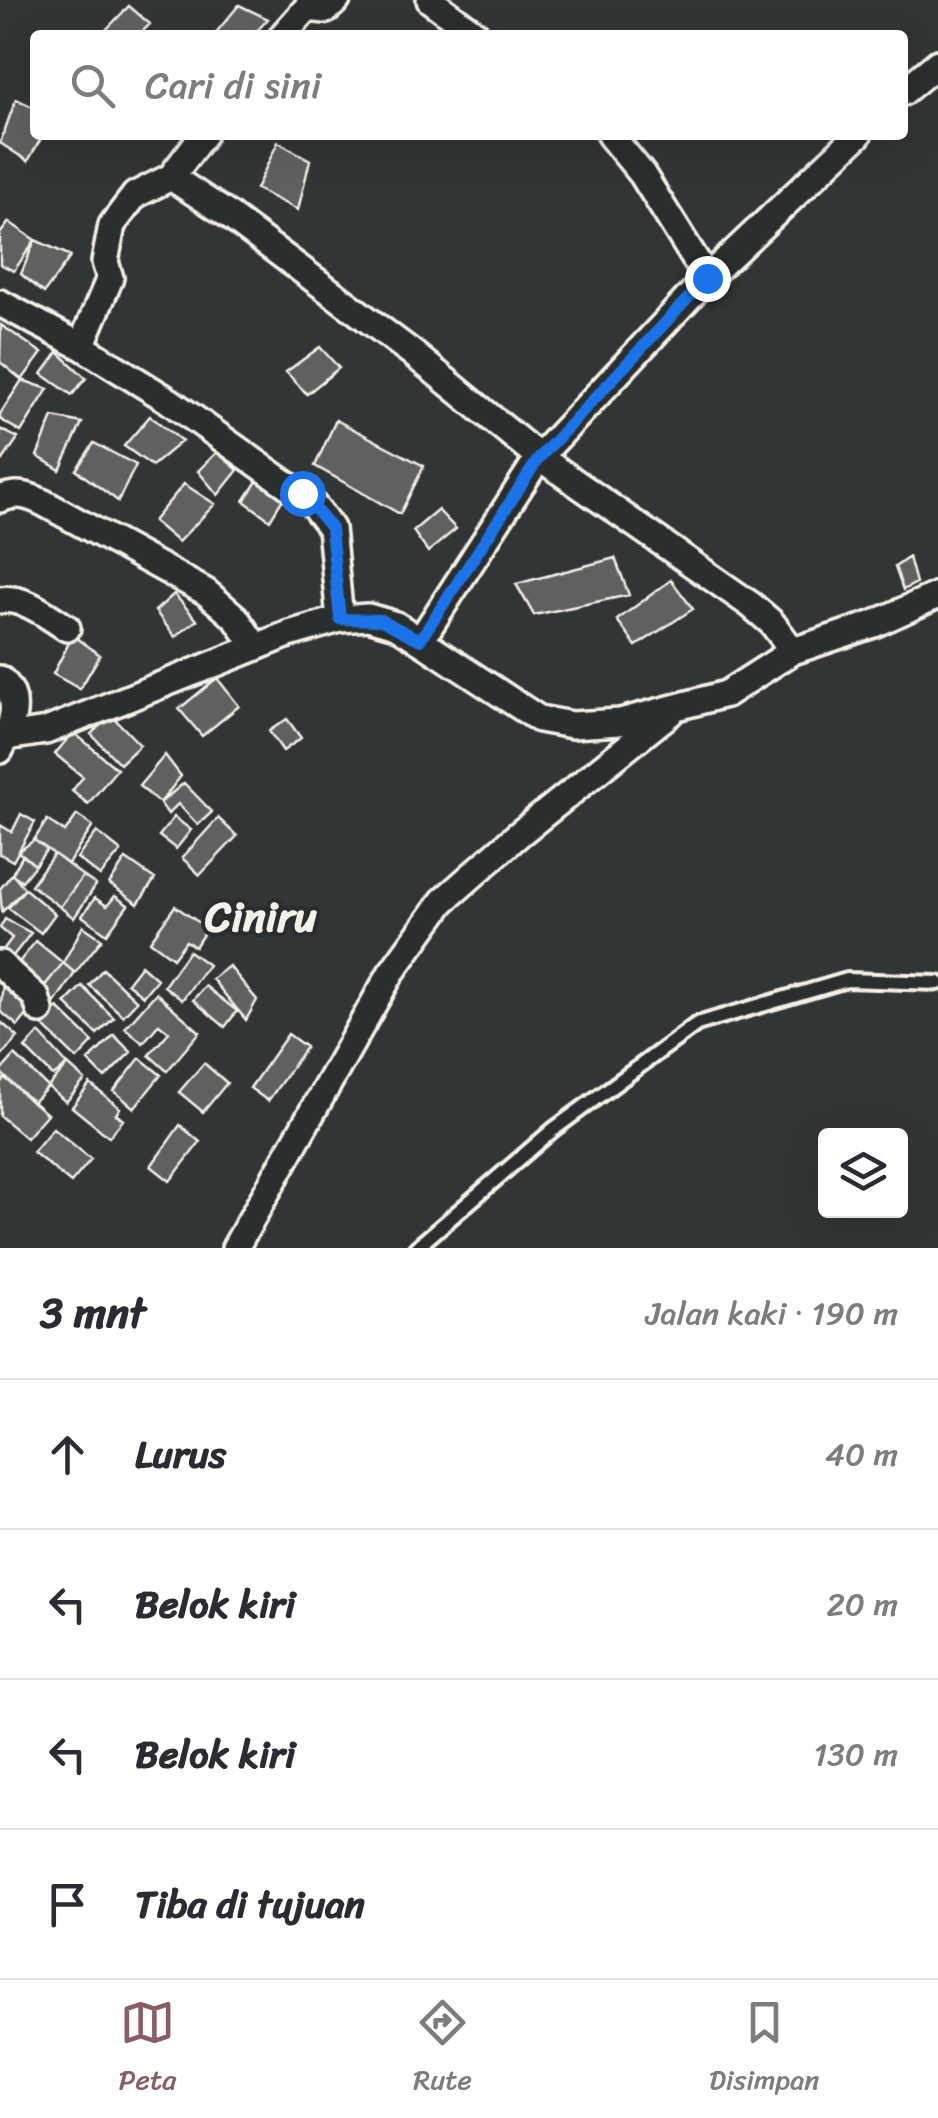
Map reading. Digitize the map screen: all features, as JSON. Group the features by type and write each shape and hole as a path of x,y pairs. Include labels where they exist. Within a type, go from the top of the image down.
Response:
{"street":[{"path":"287,30 307,8 326,10 337,0"},
{"path":"430,0 470,30"},
{"path":"908,88 938,63"},
{"path":"81,346 110,278 105,262 112,225 135,195 171,177 199,140"},
{"path":"614,140 642,174 707,278"},
{"path":"420,640 539,458 707,278 853,140"},
{"path":"171,177 412,352 539,458 751,605 772,623 792,651"},
{"path":"0,303 81,346 168,400 310,501 331,528 340,619"},
{"path":"0,499 26,494 44,502 206,592 236,618 258,646"},
{"path":"2,742 46,731 288,634 340,619 381,620 420,640 540,719 572,726 620,722 726,694 792,651 874,624 938,595"},
{"path":"0,600 31,605 67,628"},
{"path":"0,679 10,687 15,701 2,742"},
{"path":"235,1248 391,974 444,901 519,834 677,708"},
{"path":"0,964 36,998 40,1010"}],"lane":[{"path":"416,1248 554,1128 697,1024 846,980 938,983"}],"building":[{"path":"239,5 268,19 258,30 218,30"},
{"path":"129,6 150,24 144,30 106,30"},
{"path":"16,99 30,106 30,140 40,140 28,161 0,143"},
{"path":"278,142 310,160 298,210 256,189"},
{"path":"9,222 35,240 14,271 0,264 0,234"},
{"path":"35,240 71,256 44,293 21,274"},
{"path":"1,325 42,353 22,380 0,362"},
{"path":"320,347 339,368 307,394 286,372"},
{"path":"58,352 86,378 72,395 42,374"},
{"path":"22,380 48,389 21,432 0,419 0,414"},
{"path":"150,416 182,441 152,466 124,446"},
{"path":"53,417 82,423 60,470 37,456"},
{"path":"336,420 424,466 400,514 315,466"},
{"path":"0,429 18,438 3,460 0,458"},
{"path":"94,443 136,465 118,501 76,470"},
{"path":"217,452 238,470 218,495 198,471"},
{"path":"259,478 287,492 270,520 244,501"},
{"path":"184,484 215,504 178,542 153,521"},
{"path":"438,510 456,529 428,552 413,531"},
{"path":"909,557 916,583 903,590 895,567"},
{"path":"615,558 629,595 534,615 516,584"},
{"path":"671,580 693,609 636,646 617,620"},
{"path":"174,594 197,620 175,637 155,611"},
{"path":"73,635 100,655 80,689 53,674"},
{"path":"217,678 239,706 202,736 179,709"},
{"path":"111,715 140,745 120,764 91,734"},
{"path":"287,719 301,738 283,751 269,731"},
{"path":"73,732 117,769 88,804 72,791 83,777 55,754"},
{"path":"165,755 181,776 160,803 139,786"},
{"path":"184,783 212,812 198,825 178,804 168,814 160,803"},
{"path":"21,814 35,822 13,861 0,854 0,825 12,832"},
{"path":"77,815 93,826 68,864 34,840 47,820 65,832"},
{"path":"174,817 191,830 176,849 159,836"},
{"path":"218,818 237,836 200,875 182,858"},
{"path":"97,832 121,851 100,876 77,858"},
{"path":"34,840 47,849 35,865 18,852"},
{"path":"54,854 83,876 60,907 31,885"},
{"path":"23,855 35,865 22,881 12,874"},
{"path":"126,859 155,879 138,904 109,884"},
{"path":"12,874 25,889 2,912 0,889"},
{"path":"83,876 96,885 74,918 60,907"},
{"path":"25,889 55,914 41,933 8,908"},
{"path":"115,896 128,905 107,934 82,916 95,898 107,906"},
{"path":"175,906 207,928 195,947 186,941 173,958 150,941"},
{"path":"5,919 31,933 9,961 0,954 12,938 0,928"},
{"path":"83,926 102,939 75,973 63,963"},
{"path":"36,941 63,963 43,988 16,966"},
{"path":"189,951 208,965 182,1000 164,986"},
{"path":"63,963 75,973 51,1008 43,988"},
{"path":"141,965 157,979 143,996 127,983"},
{"path":"229,966 257,1000 246,1020 212,979"},
{"path":"103,969 137,1001 123,1016 89,985"},
{"path":"3,984 32,1009 18,1026 0,1011"},
{"path":"82,986 114,1018 97,1034 65,1003"},
{"path":"205,986 237,1011 225,1027 193,1000"},
{"path":"156,993 200,1032 167,1071 149,1055 169,1032 159,1024 143,1043 125,1028"},
{"path":"58,1008 93,1042 77,1059 41,1024"},
{"path":"2,1023 18,1037 0,1057 0,1026"},
{"path":"39,1033 68,1065 53,1076 25,1048"},
{"path":"288,1034 306,1047 268,1101 250,1088"},
{"path":"114,1035 131,1052 105,1078 88,1061"},
{"path":"15,1055 48,1087 32,1103 0,1072"},
{"path":"140,1058 161,1075 134,1108 114,1091"},
{"path":"204,1063 227,1083 203,1112 179,1092"},
{"path":"68,1065 85,1080 66,1102 48,1087"},
{"path":"5,1078 47,1114 26,1138 0,1116 0,1083"},
{"path":"90,1084 120,1108 116,1114 123,1120 109,1137 72,1107"},
{"path":"180,1125 200,1142 170,1181 151,1166"},
{"path":"53,1128 91,1159 71,1183 33,1152"}],"district":[{"name":"Ciniru","path":"261,916"}],"route":[{"path":"302,493 331,528 340,619 381,620 420,640 539,458 707,278"}]}
